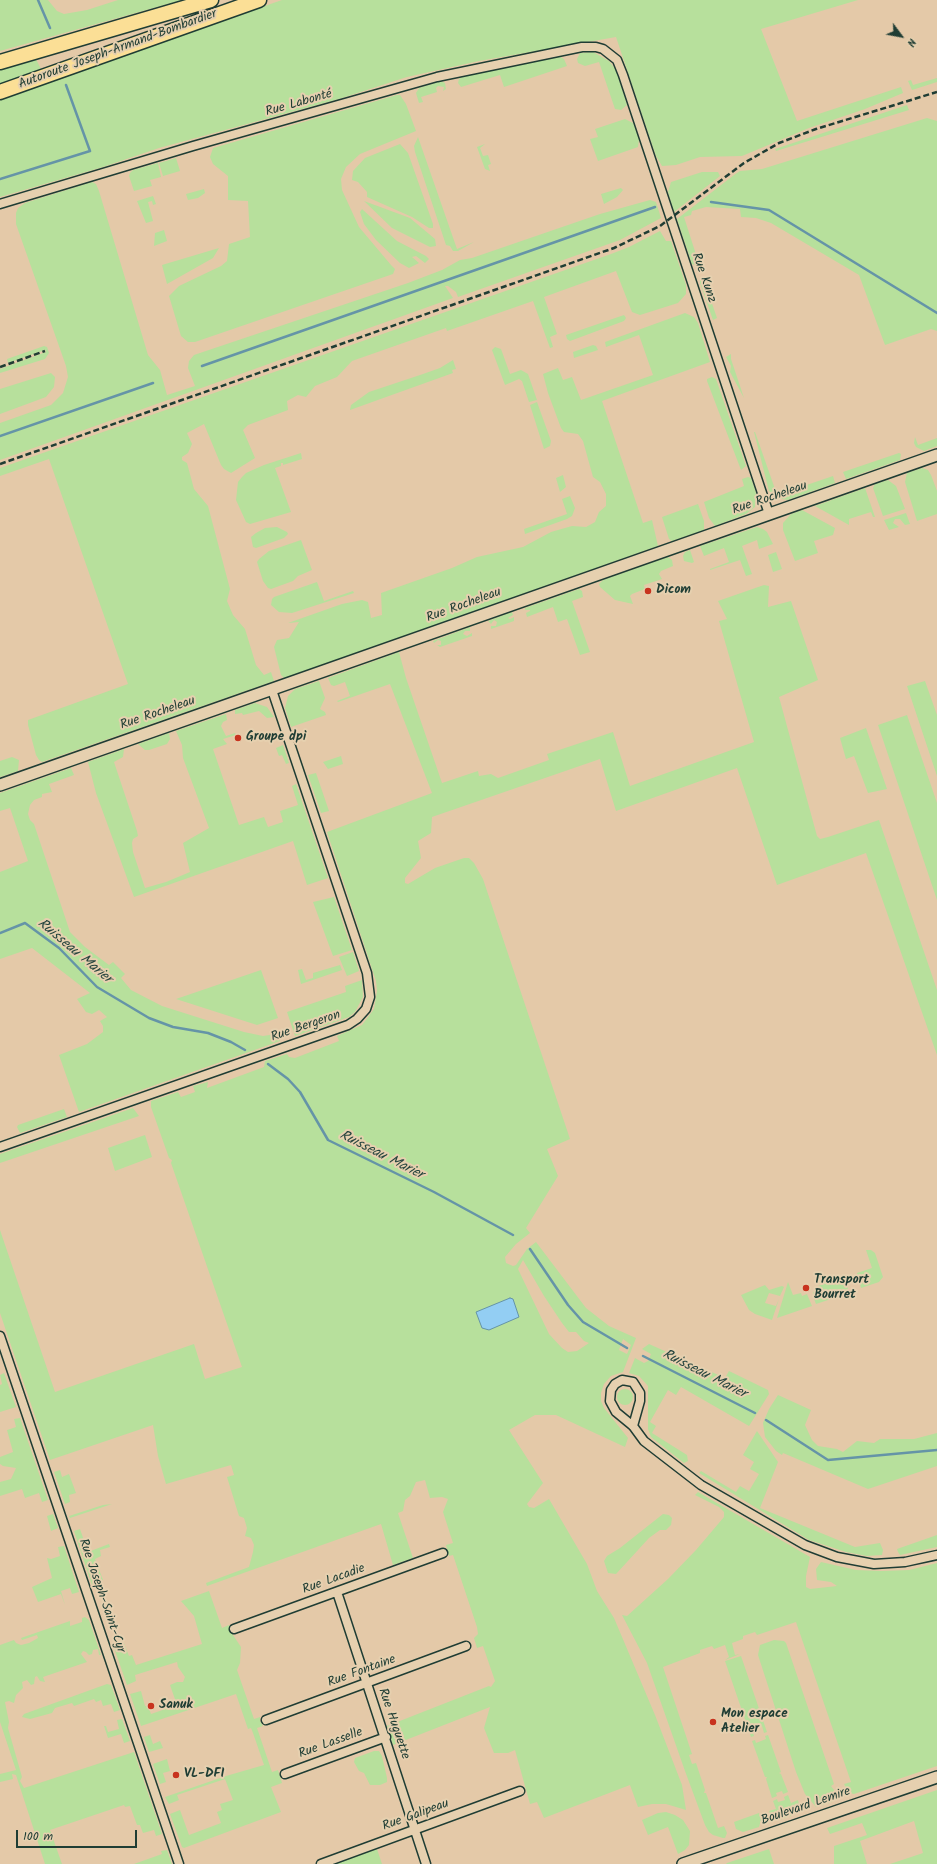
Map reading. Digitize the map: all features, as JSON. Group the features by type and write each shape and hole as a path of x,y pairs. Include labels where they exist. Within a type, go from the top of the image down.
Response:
{"highway":[{"name":"Autoroute Joseph-Armand-Bombardier","path":"0,62 211,0"},
{"name":"Autoroute Joseph-Armand-Bombardier","path":"0,92 259,0"}],"street":[{"name":"Rue Labonté","path":"0,204 193,146 437,77 582,47 596,47 609,52"},
{"name":"Rue Kunz","path":"609,52 617,60 624,75 769,514"},
{"name":"Rue Rocheleau","path":"0,785 937,455"},
{"name":"Rue Bergeron","path":"0,1147 348,1025 357,1019 366,1009 370,997 367,973 272,690"},
{"name":"Rue Joseph-Saint-Cyr","path":"0,1336 179,1864"},
{"path":"633,1426 640,1401 640,1393 633,1382 622,1380 611,1390 610,1401 616,1412 633,1426 649,1445 701,1485 812,1549 845,1559 874,1564 905,1562 937,1555"},
{"name":"Rue Lacadie","path":"234,1629 443,1553"},
{"name":"Rue Huguette","path":"337,1592 386,1737 426,1864"},
{"name":"Rue Fontaine","path":"266,1720 367,1684 466,1646"},
{"name":"Rue Lasselle","path":"285,1774 386,1737"},
{"name":"Boulevard Lemire","path":"684,1864 708,1860 937,1777"},
{"name":"Rue Galipeau","path":"321,1864 520,1791"}],"green space":[{"path":"0,0 48,0 57,11 64,14 87,10 118,0 182,0 0,51"},
{"path":"282,0 858,0 761,29 797,121 901,87 903,93 865,109 809,128 742,156 700,157 676,165 662,166 656,156 616,37 479,61 407,77 339,99 159,148 103,167 0,197 0,98"},
{"path":"593,52 609,61 616,70 627,105 621,110 615,109 599,62 585,66 578,63 577,59 580,53"},
{"path":"559,56 564,59 567,66 504,87 500,75 461,87 458,83 459,79 463,76"},
{"path":"36,59 41,69 0,85 0,70"},
{"path":"937,78 937,82 912,90 908,81 911,80 913,85"},
{"path":"441,81 445,83 446,89 443,91 444,87 438,86 436,88 437,92 421,97 423,102 419,103 416,93 419,88"},
{"path":"400,95 406,104 416,131 360,154 346,167 341,179 342,190 359,227 395,269 393,274 195,342 188,342 181,336 169,296 179,286 221,266 227,261 229,244 250,237 248,201 228,200 228,176 213,164 210,157 213,148"},
{"path":"907,105 909,110 776,151 775,149"},
{"path":"927,118 937,121 937,331 931,329 885,345 859,275 771,223 756,218 741,217 740,209 706,207 692,211 691,215 684,217 700,267 692,264 677,219 740,171 762,169"},
{"path":"625,119 633,123 639,139 638,147 598,161 590,139 598,137 595,129"},
{"path":"418,137 457,249 474,242 458,251 453,251 450,246 446,245 415,152 414,146"},
{"path":"400,144 408,153 433,224 433,228 429,228 412,217 367,197 367,192 358,182 352,180 353,171 365,158"},
{"path":"485,144 480,148 483,156 488,155 491,164 488,165 490,171 485,169 477,147"},
{"path":"176,158 180,171 163,176 159,163"},
{"path":"158,163 161,177 150,180 152,186 134,191 129,176 130,173 133,170"},
{"path":"702,172 718,172 720,176 674,212 668,192 671,182"},
{"path":"92,182 96,184 99,191 148,355 160,370 167,395 195,386 188,368 189,361 194,355 408,283 442,270 460,260 472,258 600,214 650,200 656,202 661,218 620,240 458,297 456,292 448,286 445,286 453,298 0,460 0,423 51,405 63,393 68,377 66,366 16,224 16,213 18,208 25,203"},
{"path":"621,188 623,190 617,197 604,204 601,194"},
{"path":"204,189 205,193 198,198 188,200 186,194"},
{"path":"153,196 156,204 153,205 152,201 148,202 153,221 146,223 137,201"},
{"path":"364,201 410,218 435,239 436,246 430,247 392,228"},
{"path":"362,209 397,241 429,259 425,263 416,256 412,257 419,263 409,268 400,263 376,240 364,224 360,212"},
{"path":"164,230 167,241 154,246 155,233"},
{"path":"660,231 666,241 671,241 686,285 686,294 678,303 640,315 632,312 616,271 544,297 557,334 550,337 553,347 550,348 533,301 447,331 446,328 352,361 337,377 315,386 306,397 298,395 287,401 288,410 248,425 243,430 255,458 231,473 224,469 221,465 204,424 187,433 192,444 188,453 182,457 182,460 187,463 194,489 208,506 230,589 227,601 233,615 245,629 256,665 264,675 271,672 274,681 42,762 39,760 36,755 28,720 128,684 49,459 0,476 0,468 611,254 629,247"},
{"path":"219,248 213,258 167,284 162,265"},
{"path":"707,276 708,278 704,280 717,318 713,320 700,283 700,279"},
{"path":"685,313 694,317 698,323 710,362 602,401 643,523 652,520 658,546 284,678 281,675 274,647 277,640 289,638 299,622 288,623 342,604 362,600 368,602 371,618 382,615 381,593 452,568 477,557 523,547 551,532 572,526 586,527 595,522 599,512 606,506 606,494 600,482 593,477 583,441 578,434 564,432 561,428 548,393 543,374 558,368 563,380 572,377 581,400 653,375 639,335 606,347 605,342"},
{"path":"624,315 626,318 624,321 570,341 567,339 566,335"},
{"path":"593,345 596,346 598,350 574,358 573,352"},
{"path":"44,346 47,347 49,353 45,359 0,373 0,369 46,352 45,350 8,363 7,359"},
{"path":"495,347 501,349 510,374 521,370 528,374 537,400 529,402 522,381 519,379 505,385 492,350"},
{"path":"731,354 731,359 744,398 730,372 731,366 726,357"},
{"path":"453,360 456,369 452,370 453,373 350,410 351,405 369,392 440,368"},
{"path":"51,373 55,377 54,387 46,397 0,414 0,389"},
{"path":"712,377 716,379 746,466 741,470 707,381 707,379"},
{"path":"537,402 551,441 550,446 544,449 530,405"},
{"path":"754,432 775,489 786,492 833,476 835,483 788,500 777,498 769,491"},
{"path":"915,437 918,445 937,438 937,446 924,451 916,447 914,443"},
{"path":"301,453 302,459 283,465 283,463 281,463 281,466 275,468 291,512 250,524 246,522 236,500 238,482 246,473 264,465"},
{"path":"899,453 901,454 900,460 846,479 843,472"},
{"path":"922,468 928,470 937,491 937,514 917,521 905,482 907,473"},
{"path":"563,475 566,487 560,492 556,478"},
{"path":"748,477 751,478 756,493 755,507 746,514 715,526 709,518 704,502 744,486 742,479"},
{"path":"888,480 896,486 905,509 883,516 873,488 875,484"},
{"path":"865,488 875,517 873,517 871,512 849,519 849,525 815,506"},
{"path":"570,496 575,508 572,516 525,534 524,529 567,514 562,499"},
{"path":"698,504 704,521 704,530 672,541 669,539 662,517"},
{"path":"802,510 835,528 833,535 814,541 818,553 795,561 783,530 783,523 791,514"},
{"path":"906,513 910,524 905,525 900,519 895,519 893,523 899,527 889,530 884,520"},
{"path":"277,527 288,534 284,538 256,548 253,547 251,537 265,528"},
{"path":"757,527 767,532 773,544 759,549 757,540 742,546 752,574 746,576 740,560 710,570 729,562 724,548 704,556 700,546"},
{"path":"301,540 312,570 298,576 293,581 271,589 268,588 263,581 257,562 259,559 269,551"},
{"path":"690,550 694,562 692,563 684,561 683,556 685,552"},
{"path":"776,552 782,569 773,572 768,555"},
{"path":"668,557 672,560 673,566 661,571 659,574 662,579 644,585 645,589 632,594 630,596 633,604 615,600 600,587 599,584 603,580"},
{"path":"317,582 324,601 353,591 354,593 292,613 279,612 271,605 274,597"},
{"path":"764,585 769,586 768,607 791,601 818,680 779,697 817,836 820,839 828,837 879,820 937,990 937,1055 866,853 777,885 737,768 616,811 600,759 432,817 431,833 418,841 421,858 405,878 405,883 408,884 435,868 464,858 469,858 474,863 483,879 570,1139 547,1149 558,1176 526,1228 530,1233 516,1244 505,1257 506,1263 513,1266 516,1265 527,1249 536,1242 586,1308 609,1326 636,1338 623,1372 611,1376 604,1384 601,1393 601,1401 604,1408 628,1438 625,1447 556,1415 535,1415 509,1430 543,1483 527,1504 529,1507 534,1508 549,1499 587,1564 597,1591 614,1618 655,1715 682,1785 686,1810 666,1804 652,1804 638,1807 630,1785 544,1818 537,1802 530,1804 515,1750 508,1753 494,1753 484,1728 490,1707 393,1745 387,1726 489,1686 491,1687 495,1681 483,1646 477,1648 474,1638 478,1634 477,1627 453,1555 449,1556 446,1545 453,1543 443,1512 448,1499 442,1497 430,1498 425,1480 416,1482 410,1496 405,1500 403,1511 398,1513 413,1558 393,1565 381,1524 207,1586 206,1583 249,1567 253,1552 254,1545 251,1538 245,1536 247,1528 244,1518 239,1516 227,1477 234,1475 231,1465 166,1484 158,1456 153,1425 50,1460 0,1313 0,1230 55,1392 194,1344 205,1379 242,1367 171,1163 172,1160 169,1158 151,1107 151,1101 178,1092 181,1097 195,1092 193,1086 208,1082 207,1088 264,1067 265,1061 287,1054 289,1057 295,1058 339,1041 337,1036 362,1025 374,1009 377,991 376,981 327,832 432,793 390,684 338,702 337,701 350,696 345,682 334,686 331,685 328,678 399,652 406,678 442,783 478,771 479,776 491,774 498,778 549,760 547,754 613,732 630,786 754,742 719,621 727,619 718,601","holes":["523,1260 544,1296 569,1332 576,1332 584,1341 589,1343 577,1351 568,1352 562,1348 549,1334 518,1269","623,1339 631,1345 627,1354 619,1350"]},
{"path":"579,589 582,591 583,597 572,601 590,652 580,655 567,619 558,622 553,607 527,617 526,613 530,610 525,610 525,608"},
{"path":"512,612 513,615 508,618 510,619 514,617 514,621 491,629 491,626 496,626 497,622 494,620 491,624 488,621"},
{"path":"470,627 470,631 465,631 463,634 467,636 472,633 472,636 440,647 437,645 441,645 441,641 438,640 434,643 433,641"},
{"path":"319,681 325,698 320,709 325,712 326,715 291,727 285,708 288,696 295,689"},
{"path":"925,681 937,715 937,776 907,686"},
{"path":"255,703 267,707 274,717 267,718 259,711 243,715 242,713 235,714 235,710"},
{"path":"226,714 227,720 223,722 221,726 226,736 235,733 236,735 223,739 227,744 213,749 239,825 264,817 268,827 283,822 280,811 298,805 292,786 296,784 328,878 307,885 293,841 134,897 96,793 88,762 124,749 123,757 114,762 137,831 138,836 133,839 132,843 133,852 145,888 166,882 190,872 183,843 209,828 183,758 182,745 176,731"},
{"path":"907,715 937,803 937,900 878,725"},
{"path":"866,728 887,789 868,793 854,756 846,759 840,738"},
{"path":"169,733 170,739 167,744 145,750 138,744"},
{"path":"283,745 289,763 286,764 282,755 279,756 276,748"},
{"path":"341,756 343,764 328,769 323,762"},
{"path":"12,757 19,760 18,771 0,777 0,761"},
{"path":"71,768 74,775 49,784 52,792 42,794 42,797 34,800 30,805 28,814 30,820 34,824 70,932 85,947 109,965 113,962 125,974 121,978 131,990 162,1006 244,1032 263,1036 276,1034 280,1037 280,1041 79,1112 59,1055 87,1044 103,1032 103,1026 100,1021 107,1017 99,1010 92,1014 86,1012 77,999 90,993 32,948 0,959 0,872 28,861 10,808 0,811 0,793"},
{"path":"316,773 329,811 321,813 308,775"},
{"path":"334,897 352,950 333,956 313,902"},
{"path":"353,952 359,971 347,976 339,957"},
{"path":"340,965 342,970 301,984 298,970 302,969 306,980 313,978 313,973"},
{"path":"261,970 278,1018 257,1025 176,999"},
{"path":"362,980 363,997 355,1012 349,1017 295,1036 287,1012 346,992 345,986"},
{"path":"133,1108 139,1116 0,1163 0,1154"},
{"path":"64,1109 67,1117 20,1133 17,1127 18,1125"},
{"path":"145,1135 152,1157 115,1171 108,1148"},
{"path":"866,1250 871,1250 875,1253 883,1277 879,1282 861,1288 857,1273 872,1268"},
{"path":"845,1277 849,1293 816,1304 813,1296 813,1292 816,1291 815,1287"},
{"path":"788,1282 793,1295 801,1293 802,1296 807,1294 812,1306 777,1318"},
{"path":"765,1285 769,1290 782,1286 784,1287 780,1296 769,1293 765,1303 776,1306 779,1299 772,1320 755,1314 749,1310 741,1295"},
{"path":"649,1344 725,1378 729,1371 768,1390 769,1394 749,1426 681,1387 676,1395 668,1390 650,1422 656,1426 652,1433 687,1455 688,1461 684,1463 651,1437 648,1429 648,1386 639,1376 629,1373 635,1358 644,1363 648,1361 651,1354 642,1349"},
{"path":"4,1373 16,1407 0,1412 0,1385 2,1384 0,1375"},
{"path":"625,1389 632,1394 633,1397 628,1404 625,1405 618,1400 617,1397 622,1390"},
{"path":"778,1395 811,1410 805,1425 812,1440 818,1446 837,1449 843,1452 857,1441 874,1443 880,1439 914,1439 937,1433 937,1466 868,1489 783,1453 782,1455 776,1451 765,1437 763,1423 769,1409"},
{"path":"20,1418 48,1500 42,1502 39,1493 25,1498 22,1489 0,1496 0,1482 11,1479 16,1468 3,1466 0,1464 0,1457 13,1452 7,1430 16,1427 14,1419"},
{"path":"757,1431 778,1462 760,1508 855,1547 880,1543 883,1550 882,1555 867,1556 846,1552 809,1540 699,1473 701,1471 736,1492 740,1486 749,1491 759,1474 750,1469 754,1462 743,1455"},
{"path":"60,1470 62,1477 69,1474 76,1493 69,1495 70,1502 65,1504 54,1472"},
{"path":"698,1492 810,1557 806,1576 806,1587 810,1589 837,1586 831,1582 817,1580 816,1569 821,1562 856,1570 881,1571 909,1570 937,1563 937,1766 854,1794 849,1793 844,1784 851,1782 796,1622 757,1635 755,1632 743,1636 743,1639 732,1643 735,1655 740,1654 725,1660 729,1657 725,1645 714,1649 712,1646 700,1650 700,1653 663,1667 692,1754 689,1755 692,1764 696,1763 705,1790 704,1793 706,1793 718,1828 724,1826 727,1833 725,1838 723,1838 709,1832 685,1771 647,1663 622,1615 627,1616 668,1579 696,1550 724,1517 724,1512 719,1507 695,1495"},
{"path":"112,1504 70,1518 69,1516 103,1505"},
{"path":"53,1514 58,1528 51,1531 47,1516"},
{"path":"663,1514 669,1515 672,1518 671,1525 666,1530 660,1530 649,1538 616,1574 608,1573 604,1561 607,1556 620,1548"},
{"path":"80,1529 88,1552 109,1544 110,1547 100,1550 101,1556 95,1559 103,1580 98,1582 99,1586 93,1588 74,1531"},
{"path":"937,1535 937,1547 900,1555 898,1552 897,1549"},
{"path":"64,1546 79,1592 72,1594 70,1588 61,1591 65,1605 61,1594 38,1602 32,1587 52,1578 47,1558 51,1559 60,1556 58,1547"},
{"path":"209,1591 222,1628 229,1625 233,1635 241,1647 240,1663 237,1670 254,1719 260,1717 260,1721 263,1726 257,1728 272,1772 278,1770 282,1783 271,1787 281,1812 184,1848 182,1847 170,1814 180,1810 189,1835 221,1823 217,1812 222,1810 220,1804 233,1800 225,1779 177,1795 179,1800 169,1804 165,1797 226,1776 264,1765 253,1733 251,1728 248,1729 236,1694 141,1726 130,1694 141,1691 145,1706 148,1706 151,1714 177,1705 170,1685 177,1682 183,1682 185,1677 178,1667 177,1662 135,1675 136,1681 127,1685 113,1645 123,1641 129,1656 132,1655 136,1665 202,1644 194,1616 181,1601"},
{"path":"85,1617 89,1620 101,1655 99,1655 98,1649 93,1650 92,1654 89,1655 83,1651 81,1654 87,1662 43,1677 45,1682 40,1681 37,1676 35,1677 34,1684 31,1685 27,1680 22,1682 23,1688 16,1695 14,1703 9,1701 5,1702 9,1722 8,1728 22,1777 20,1781 24,1788 134,1752 162,1834 156,1836 154,1830 143,1833 140,1825 137,1825 130,1806 125,1807 124,1805 50,1830 62,1864 45,1864 16,1775 12,1774 13,1779 0,1782 0,1774 16,1770 0,1722 0,1645 14,1640 16,1643 21,1645 29,1643 38,1638 37,1635 22,1640 21,1638 70,1621 70,1626 82,1622 82,1618"},
{"path":"774,1640 784,1641 786,1643 834,1784 831,1786 834,1790 832,1802 816,1807 805,1794 796,1772 758,1655 760,1645"},
{"path":"741,1656 767,1732 764,1733 762,1726 752,1730 754,1736 751,1737 725,1661"},
{"path":"107,1684 111,1685 120,1710 114,1712 111,1704 103,1706 101,1700 96,1702 94,1699 74,1706 72,1703 55,1708 52,1713 30,1719 22,1717 24,1714"},
{"path":"122,1719 130,1741 124,1743 121,1734 108,1738 104,1726 106,1726 108,1732 119,1729 117,1720"},
{"path":"150,1735 153,1744 160,1741 163,1748 149,1752 144,1737"},
{"path":"768,1735 781,1772 779,1773 781,1774 788,1792 783,1794 782,1791 776,1793 777,1796 772,1798 766,1779 767,1777 765,1777 752,1741 755,1740 756,1743 766,1739 765,1736"},
{"path":"374,1751 379,1751 382,1756 387,1778 387,1782 380,1785 370,1785 364,1773 359,1771 354,1762 355,1758"},
{"path":"167,1759 170,1771 163,1773 166,1782 160,1784 153,1764"},
{"path":"937,1790 937,1864 890,1864 923,1853 914,1821 860,1841 867,1864 834,1864 834,1846 867,1835 862,1823 830,1834 827,1828"},
{"path":"788,1795 791,1803 798,1800 800,1809 798,1813 777,1821 772,1819 769,1811 776,1809 773,1801 777,1799 778,1802 785,1800 784,1797"},
{"path":"666,1812 683,1820 690,1831 689,1845 685,1850 678,1854 668,1827 648,1835 642,1820 658,1813"},
{"path":"759,1813 761,1820 759,1827 743,1832 736,1829 734,1822"},
{"path":"377,1849 382,1864 335,1864"},
{"path":"769,1849 774,1864 726,1864 727,1863"},
{"path":"167,1850 172,1864 134,1864 162,1854 161,1851"}],"water":[{"path":"510,1298 513,1299 519,1317 489,1330 482,1328 476,1312"}],"waterway":[{"path":"38,0 50,28"},
{"path":"0,179 90,151 66,85"},
{"path":"711,202 769,210 937,313"},
{"path":"202,366 655,207"},
{"path":"0,436 153,383"},
{"name":"Ruisseau Marier","path":"0,933 25,923 59,948 97,987 149,1018 173,1027 208,1033 231,1042 245,1050"},
{"name":"Ruisseau Marier","path":"268,1064 288,1079 300,1092 328,1140 434,1192 513,1235"},
{"name":"Ruisseau Marier","path":"530,1249 568,1305 583,1322 627,1348"},
{"name":"Ruisseau Marier","path":"643,1356 755,1413"},
{"name":"Ruisseau Marier","path":"766,1420 828,1460 937,1450"}],"railway":[{"path":"0,464 614,248 660,226 744,163 779,143 816,129 937,92"},
{"path":"0,367 45,351"}],"place":[{"name":"Dicom","path":"648,591"},
{"name":"Groupe dpi","path":"238,738"},
{"name":"Transport Bourret","path":"806,1288"},
{"name":"Sanuk","path":"151,1706"},
{"name":"Mon espace Atelier","path":"713,1722"},
{"name":"VL-DFI","path":"176,1775"}]}
